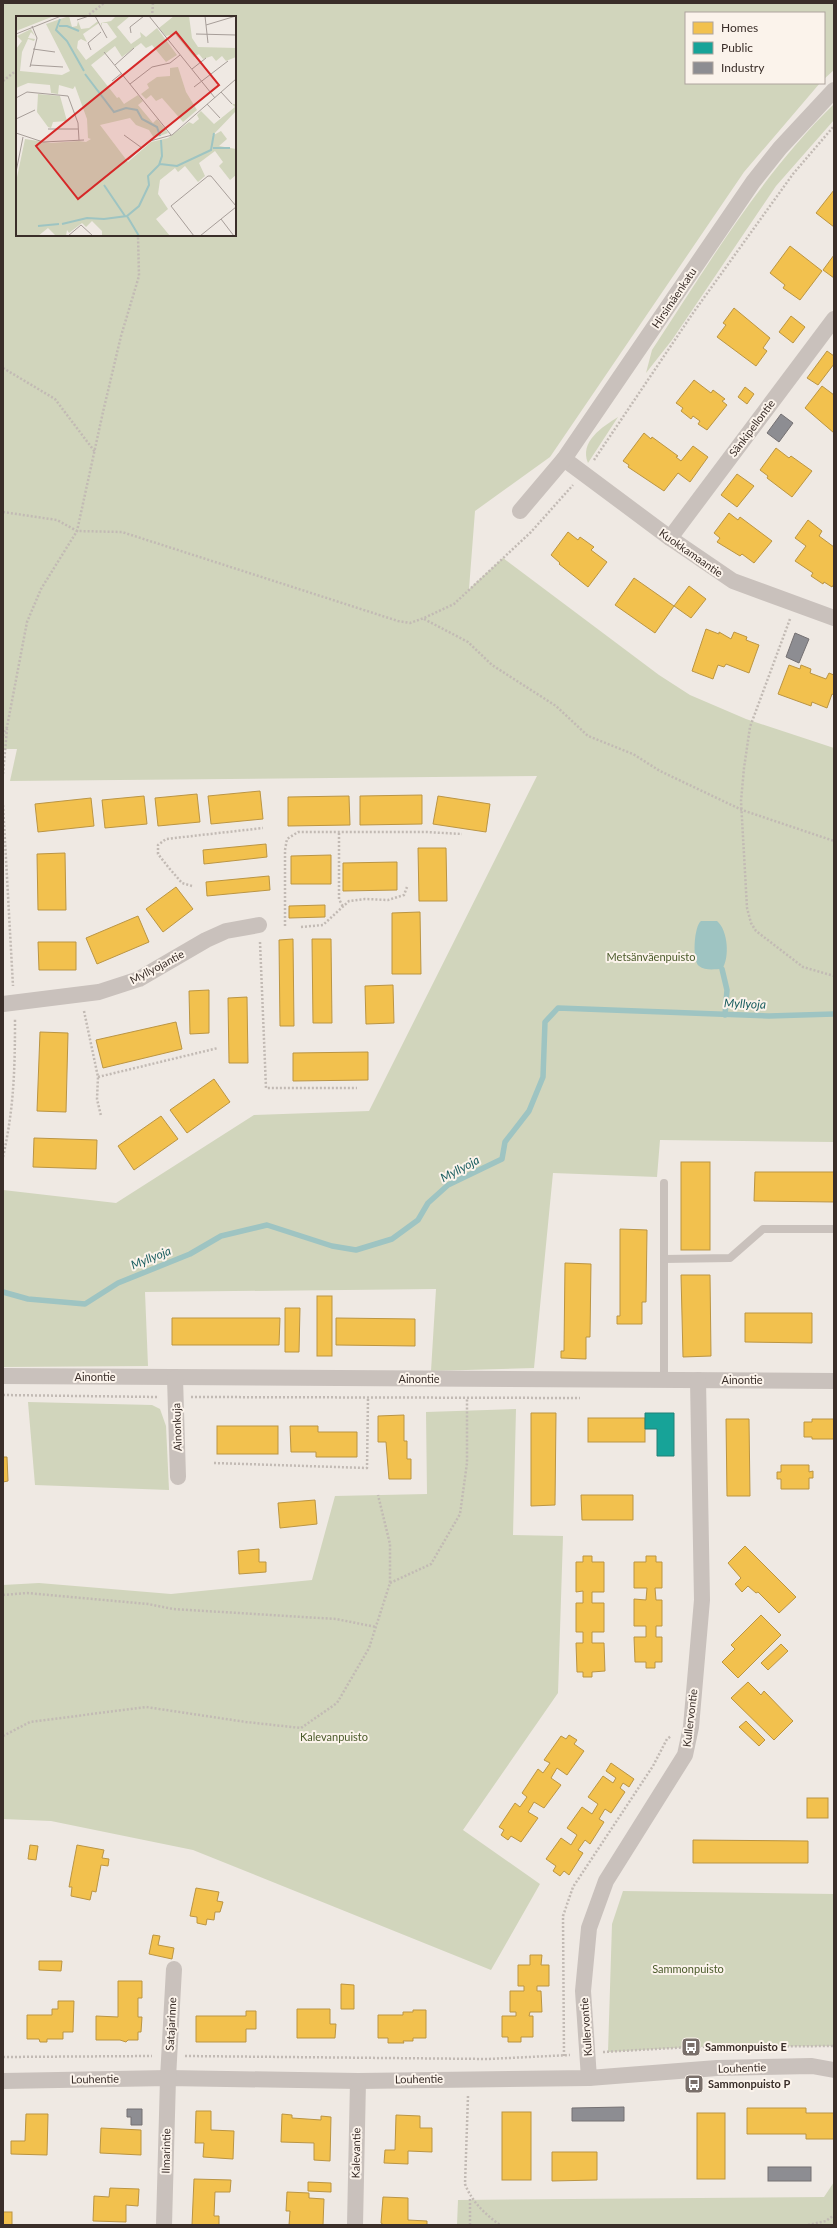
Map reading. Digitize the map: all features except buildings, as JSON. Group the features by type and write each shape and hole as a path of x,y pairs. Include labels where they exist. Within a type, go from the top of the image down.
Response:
{"street":[{"name":"Hirsimäenkatu","path":"520,511 564,459 753,182 785,142 834,90"},
{"name":"Sänkipellontie","path":"670,538 834,319"},
{"name":"Kuokkamaantie","path":"564,459 582,475 733,582 834,618"},
{"name":"Myllyojantie","path":"8,1003 99,992 139,979 204,941 226,931 259,926"},
{"name":"Ainontie","path":"3,1376 834,1380"},
{"name":"Ainonkuja","path":"175,1378 178,1477"},
{"name":"Kullervontie","path":"589,2078 583,1991 589,1928 606,1881 685,1755 691,1727 702,1600 698,1380"},
{"name":"Satajarinne","path":"168,2078 174,1970"},
{"name":"Louhentie","path":"3,2081 168,2078 358,2081 469,2078 589,2078 717,2068 812,2066 834,2070"},
{"name":"Ilmarintie","path":"164,2225 168,2078"},
{"name":"Kalevantie","path":"355,2225 358,2081"}],"lane":[{"path":"664,1184 664,1380"},
{"path":"664,1259 730,1258 763,1229 834,1229"}],"path":[{"path":"87,16 104,3"},
{"path":"152,16 153,3"},
{"path":"3,81 16,71"},
{"path":"3,512 57,520 77,531 122,532 398,621 410,623 424,618 454,604 531,532 592,463 693,313 792,174 834,126"},
{"path":"3,774 7,727 27,622 41,589 77,531 121,336 139,276 138,236"},
{"path":"3,368 55,399 95,452"},
{"path":"795,604 750,727 744,768 742,810 747,908 751,923 756,931 803,967 834,976"},
{"path":"424,618 468,642 492,665 556,706 588,736 632,754 660,771 742,810 834,841"},
{"path":"3,736 7,727"},
{"path":"3,805 8,1003 15,1012 12,1119 3,1157"},
{"path":"192,886 182,883 169,868 158,854 158,845 166,839 263,828"},
{"path":"285,926 285,850 287,839 298,832 462,834"},
{"path":"338,833 339,899 344,907"},
{"path":"301,927 323,925 349,901 365,899 388,900 404,895 407,887"},
{"path":"259,926 266,1088 357,1088"},
{"path":"83,1007 98,1077 97,1099 101,1116"},
{"path":"98,1077 218,1048"},
{"path":"3,1395 586,1398"},
{"path":"214,1463 367,1468 368,1398"},
{"path":"390,1583 431,1564 460,1514 467,1463 467,1398"},
{"path":"3,1736 30,1722 146,1707 246,1722 301,1728 337,1703 369,1648 376,1627 390,1583 390,1544 378,1495"},
{"path":"3,1595 27,1593 148,1604 173,1609 336,1619 376,1627"},
{"path":"3,2057 170,2056 470,2059 549,2058 588,2053 691,2047 834,2046"},
{"path":"470,2059 465,2184 470,2197 470,2225"},
{"path":"470,2197 500,2225"},
{"path":"823,2225 834,2215"},
{"path":"808,2225 826,2221"}],"green space":[{"name":"Metsänväenpuisto","path":"3,3 834,3 834,70 825,78 825,12 685,12 685,84 819,84 744,172 550,457 475,511 469,589 503,558 659,675 690,695 746,719 834,748 834,1142 660,1140 657,1177 553,1173 534,1368 431,1371 436,1289 145,1292 148,1366 3,1367 3,1190 116,1203 254,1115 369,1111 537,776 10,781 17,749 3,749"},
{"path":"834,104 834,120 776,186 672,340 646,373 652,350 737,222 783,160"},
{"path":"618,417 588,463 586,455 589,442 599,430"},
{"path":"28,1402 152,1405 160,1409 166,1426 169,1490 35,1485"},
{"name":"Kalevanpuisto","path":"516,1409 513,1535 563,1536 558,1693 463,1830 540,1884 491,1970 193,1850 51,1821 3,1819 3,1585 39,1583 171,1594 312,1580 335,1496 427,1494 426,1412"},
{"name":"Sammonpuisto","path":"623,1891 834,1894 834,2046 691,2047 608,2052 612,1924"},
{"path":"834,2182 834,2225 457,2225 458,2200 824,2197"}],"water":[{"path":"701,921 717,921 724,931 727,951 725,964 722,969 704,969 697,963 695,958 695,936"}],"waterway":[{"path":"722,969 727,990 725,1015"},
{"name":"Myllyoja","path":"3,1292 28,1299 85,1304 118,1283 190,1254 221,1236 267,1225 332,1246 356,1250 392,1239 418,1220 428,1203 448,1185 502,1159 505,1142 529,1111 543,1077 545,1022 558,1008 769,1016 834,1014"}],"place":[{"name":"Sammonpuisto E","path":"691,2047"},
{"name":"Sammonpuisto P","path":"694,2084"}]}
